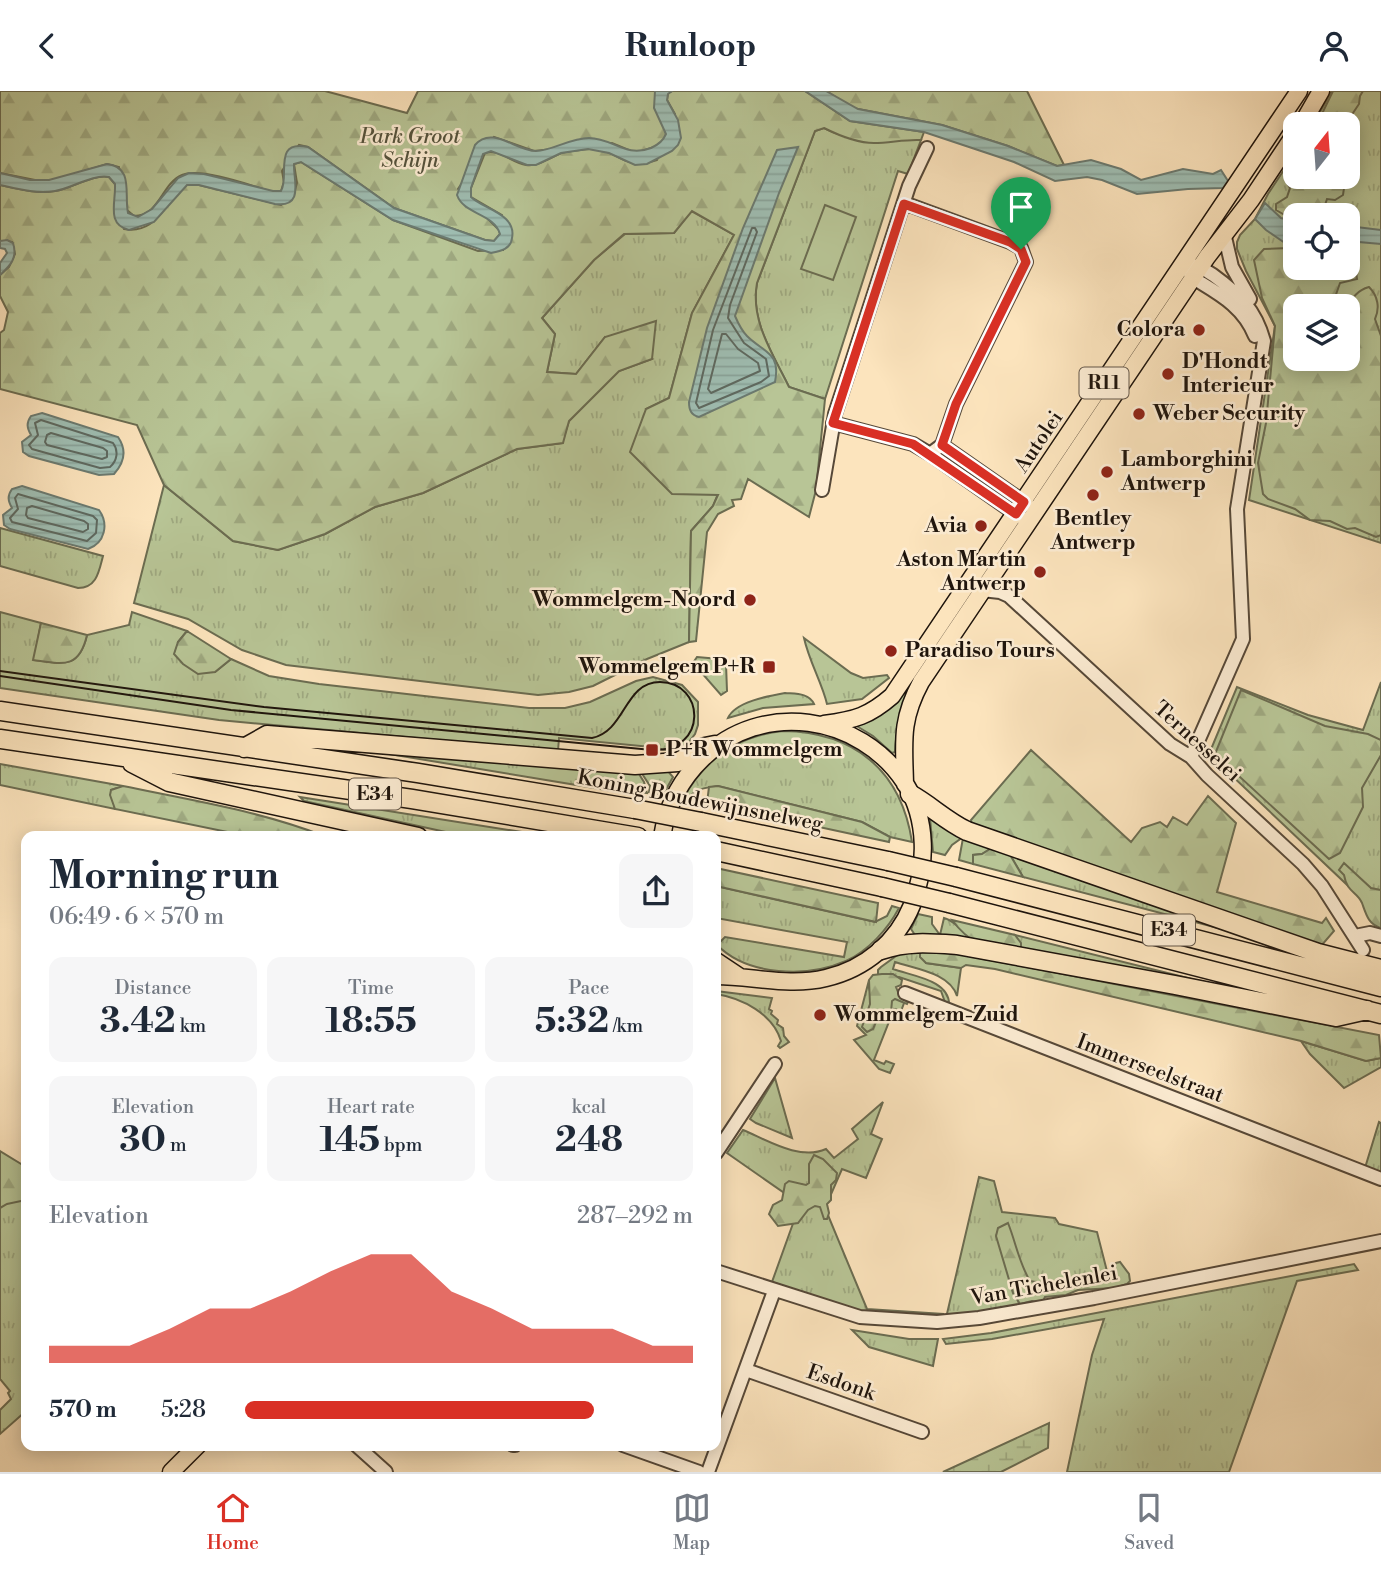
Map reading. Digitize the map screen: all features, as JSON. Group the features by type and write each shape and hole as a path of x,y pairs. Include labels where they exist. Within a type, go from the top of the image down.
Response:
{"highway":[{"name":"Koning Boudewijnsnelweg","path":"0,711 418,773 701,822 956,877 1381,987"},
{"path":"244,748 267,735 635,765 678,762 705,747 715,745"},
{"name":"E34","path":"0,739 412,799 604,831"},
{"path":"120,756 169,782 391,831"},
{"path":"908,789 942,818 967,831 1318,953 1381,969"},
{"name":"E34","path":"721,852 949,903 1374,1012"},
{"path":"881,950 903,943 957,945 1336,1017 1374,1012"}],"main road":[{"name":"Autolei","path":"721,976 772,982 809,982 849,971 881,950 909,914 919,886 923,838 917,811 908,789 903,734 907,710 920,682 982,590 1026,512 1184,264 1299,91"},
{"path":"1309,112 1321,91"},
{"name":"Autolei","path":"824,724 861,718 875,711 892,696 1283,152"},
{"name":"Autolei","path":"663,831 669,807 681,783 715,745 741,731 769,723 802,721 824,724 853,735 874,749 908,789"},
{"name":"Autolei","path":"721,964 741,978"},
{"path":"171,1472 192,1451"}],"street":[{"path":"822,490 833,423 904,204 928,148"},
{"path":"904,204 1010,242 1021,249 1026,262 956,404 942,445 930,453"},
{"path":"1224,233 1232,267 1251,300 1250,306"},
{"path":"1184,264 1237,293 1250,306 1264,341 1237,509 1243,639 1191,757"},
{"path":"1197,272 1244,315 1254,335 1260,370"},
{"path":"833,423 913,444 1026,512"},
{"path":"942,445 1026,512"},
{"name":"Ternesselei","path":"982,590 992,590 1009,596 1170,744 1191,757 1322,886 1363,950"},
{"path":"1355,936 1370,933 1381,936"},
{"name":"Immerseelstraat","path":"905,993 1381,1179"},
{"path":"721,1146 775,1065"},
{"name":"Van Tichelenlei","path":"721,1273 860,1317 891,1321 950,1321 1094,1298 1381,1241"},
{"path":"721,1437 774,1291"},
{"name":"Esdonk","path":"746,1370 922,1432"},
{"path":"363,1451 386,1472"},
{"path":"640,1451 699,1472"},
{"path":"708,1472 716,1451"}],"green space":[{"name":"Park Groot Schijn","path":"0,91 325,91 407,113 418,91 655,91 666,134 664,140 654,147 636,153 612,143 534,151 494,137 458,189 499,230 500,234 494,241 394,208 308,147 299,145 282,171 284,182 281,191 273,192 227,178 190,173 175,179 150,211 134,216 127,210 119,167 107,164 55,180 40,181 0,173"},
{"path":"805,91 850,121 924,132 921,140 874,143 849,139 824,128 815,131 757,283 756,297 764,337 789,387 825,399 816,490 809,517 748,479 741,499 732,500 734,506 718,514 707,532 696,641 689,642 691,531 713,506 718,495 672,494 630,452 646,409 669,398 692,313 734,235 692,211 674,233 624,234 594,260 542,318 555,334 547,372 576,374 605,337 656,321 652,359 619,371 569,421 563,443 517,449 423,493 375,507 325,534 278,550 233,541 164,485 137,425 0,389 0,333 4,330 8,312 0,296 0,275 9,267 15,254 12,242 0,241 0,185 48,192 96,177 109,177 115,184 124,229 136,229 153,222 187,185 199,185 281,205 293,197 297,183 294,164 301,162 393,220 478,251 503,250 502,215 471,197 471,188 485,153 495,152 521,164 531,165 562,153 589,149 608,152 627,162 645,163 657,160 675,114 667,100 668,93"},
{"path":"826,91 1027,91 1064,165 1057,166 1008,146 942,125 853,108"},
{"path":"1332,91 1381,91 1381,543 1249,500 1275,326 1246,271 1237,242 1255,219 1283,171 1283,189 1360,189 1360,112 1320,112"},
{"path":"1333,91 1363,91 1354,112 1323,112"},
{"path":"824,128 860,139 921,140 908,174 898,171 825,399 789,387 764,337 756,297 757,283 815,131"},
{"path":"1290,189 1344,189 1343,195 1335,200 1327,199 1326,203 1283,203 1283,214 1276,210 1276,204 1287,197"},
{"path":"825,205 856,217 833,280 801,269"},
{"path":"691,211 734,235 692,313 669,398 646,409 718,494 713,506 691,531 689,642 593,686 538,695 286,665 242,650 188,619 134,603 164,485 233,541 278,550 325,534 375,507 423,493 517,449 562,443 569,421 619,371 652,359 605,337 576,374 547,372 555,334 542,318 594,260 625,234 674,233"},
{"path":"1283,248 1283,280 1353,280 1340,283 1336,294 1283,294 1283,371 1360,371 1360,294 1356,294 1369,287 1374,294 1377,302 1375,319 1381,336 1381,535 1376,537 1330,521 1310,520 1295,509 1268,499 1263,494 1258,463 1266,423 1275,326 1262,298 1254,260 1264,249"},
{"path":"0,528 103,556 96,578 89,585 78,588 0,566"},
{"path":"962,601 966,604 931,656 911,693 897,732 895,752 892,753 855,725 877,716"},
{"path":"0,612 41,623 34,660 68,662 79,654 87,635 129,625 132,612 187,631 178,642 215,672 231,659 269,676 529,708 565,708 590,702 636,681 653,677 682,685 698,702 698,725 685,747 671,751 559,738 558,751 219,720 0,688"},
{"path":"41,623 87,635 79,654 68,662 61,663 33,660"},
{"path":"187,631 231,659 215,672 198,674 174,654 178,642"},
{"path":"804,638 851,673 863,678 887,675 889,678 862,699 827,704"},
{"path":"697,657 719,659 726,664 727,691 721,695 693,663"},
{"path":"1381,682 1381,917 1209,754 1237,687 1308,715 1363,730"},
{"path":"1241,690 1325,726 1368,734 1381,740 1381,755 1362,788 1363,807 1340,853 1329,859 1215,754"},
{"path":"785,693 806,696 814,704 763,708 728,718 745,704"},
{"path":"783,731 832,739 870,760 897,794 912,842 890,837 862,822 718,786 701,789 687,800 683,799 701,773 724,752 751,738"},
{"path":"365,750 639,774 647,793 638,792 637,795"},
{"path":"1031,750 1131,842 1142,828 1160,822 1167,827 1173,817 1187,825 1208,796 1236,823 1217,892 1322,923 1326,918 1334,931 1321,946 972,826 971,820"},
{"path":"0,764 123,786 111,790 115,809 0,785"},
{"path":"667,770 673,777 663,795 649,792 650,786 641,772"},
{"path":"123,786 200,801 311,831 223,831 115,809 111,790"},
{"path":"718,786 862,822 890,837 889,842 707,803 709,787"},
{"path":"300,797 515,831 441,831 304,801"},
{"path":"932,817 963,837 952,845 945,855 933,852"},
{"path":"963,838 993,847 982,854 973,855 973,864 959,860"},
{"path":"993,847 1009,853 1023,877 973,864 973,855 982,854"},
{"path":"1009,853 1237,933 1023,877"},
{"path":"1344,863 1371,888 1381,890 1381,928 1370,921 1360,899 1347,885 1339,870"},
{"path":"721,869 878,903 876,922 721,887"},
{"path":"721,887 875,922 887,916 892,906 899,908 877,939 862,951 846,961 814,970 796,972 761,968 745,963 721,948 721,941 725,937 844,957 847,942 721,919"},
{"path":"918,914 932,917 932,924 940,935 944,918 957,925 976,944 915,935 911,929"},
{"path":"952,920 1015,935 1021,943 1021,952 982,945 967,936"},
{"path":"1015,935 1252,994 1021,952"},
{"path":"920,948 926,963 961,968 957,996 947,982 931,973 895,962 893,969 937,985 948,997 949,1006 946,1005 941,991 899,977 882,980 878,974 881,967 903,951"},
{"path":"920,948 1379,1035 1381,1058 1366,1061 1301,1041 995,969 926,963 920,957"},
{"path":"893,974 902,980 901,985 896,987 898,992 903,993 909,1000 907,1004 895,999 892,1001 891,1012 879,1015 873,1029 867,1032 862,1027 870,1004 869,980 873,975"},
{"path":"868,984 873,1003 885,989 906,998 901,1011 894,1009 874,1060 894,1064 890,1073 879,1069 854,1040 866,1035 857,1026"},
{"path":"721,992 772,998 769,1009 778,1020 777,1024 783,1028 784,1036 789,1042 780,1048 778,1046 781,1041 777,1031 764,1015 736,999 721,995"},
{"path":"1301,1041 1366,1061 1381,1058 1381,1067 1344,1088 1310,1054"},
{"path":"775,1078 792,1138 750,1119"},
{"path":"883,1102 871,1134 882,1139 866,1178 842,1169 825,1208 867,1309 943,1314 942,1318 852,1310 772,1282 800,1204 727,1153 743,1130 795,1151 805,1153 826,1149 834,1158 858,1139 852,1129"},
{"path":"1379,1122 1381,1123 1381,1174 1365,1168"},
{"path":"0,1151 21,1164 21,1201 0,1208"},
{"path":"814,1155 823,1159 837,1173 836,1180 831,1185 827,1219 824,1219 820,1207 815,1206 808,1210 798,1223 778,1226 769,1214 773,1205 782,1200 785,1184 789,1181 806,1185 809,1183 809,1164"},
{"path":"979,1177 994,1181 1002,1212 1055,1218 1059,1224 1097,1232 1109,1279 1017,1292 1019,1305 946,1318"},
{"path":"21,1181 21,1415 0,1434 0,1410 11,1399 8,1393 10,1391 0,1379 0,1189"},
{"path":"1008,1223 1030,1281 1094,1279 1109,1273 1116,1263 1120,1262 1129,1274 1130,1281 1114,1288 1078,1290 1066,1295 1045,1297 1042,1303 1032,1301 1020,1304 1013,1293 996,1236 998,1228"},
{"path":"1354,1264 1358,1270 1297,1281 1229,1472 1067,1472 1092,1355 1104,1319 992,1339 946,1344 943,1339 991,1333"},
{"path":"852,1330 909,1339 938,1339 933,1366 869,1347"},
{"path":"1049,1423 1048,1448 1001,1472 943,1472"}],"water":[{"path":"655,91 672,91 667,100 678,120 681,138 672,151 647,164 635,165 609,153 588,149 561,153 536,165 527,165 491,151 483,154 471,188 471,197 498,213 509,223 512,230 510,245 491,253 393,220 301,162 294,164 295,191 290,202 275,204 199,185 187,185 154,222 129,230 117,223 115,218 115,184 109,177 96,178 48,192 0,185 0,173 30,180 49,180 107,164 121,170 126,183 128,213 138,217 152,209 178,178 189,173 281,191 286,154 297,146 308,147 394,208 494,241 500,234 497,227 466,207 457,195 475,145 489,137 536,151 589,138 634,151 651,148 660,143 666,134 654,108"},
{"path":"805,91 826,91 858,109 942,125 1008,146 1057,166 1091,160 1121,169 1141,180 1183,169 1213,174 1221,170 1228,181 1223,188 1137,194 1087,177 1055,181 1014,162 924,132 850,121"},
{"path":"798,147 735,316 745,334 770,354 776,365 775,382 699,417 696,416 691,412 689,402 707,328 743,228 777,150"},
{"path":"1265,203 1283,218 1283,242 1266,230 1255,219"},
{"path":"1360,227 1381,230 1381,244 1360,242"},
{"path":"0,241 13,243 14,257 0,275 0,263 7,253 0,248"},
{"path":"42,413 118,437 123,452 122,461 114,474 99,475 23,452 22,442 31,435 29,419"},
{"path":"22,486 99,510 104,521 102,538 88,549 10,529 4,525 3,515 12,508 9,494 12,489"}],"tram line":[{"path":"0,671 264,707 592,738 603,734 612,726 639,690 648,684 660,682 675,685 686,693 692,704 694,717 684,740 671,748 652,750 231,710 0,676"}],"place":[{"name":"Colora","path":"1199,330"},
{"name":"D'Hondt Interieur","path":"1168,374"},
{"name":"Weber Security","path":"1139,414"},
{"name":"Lamborghini Antwerp","path":"1107,472"},
{"name":"Bentley Antwerp","path":"1093,495"},
{"name":"Avia","path":"981,526"},
{"name":"Aston Martin Antwerp","path":"1040,572"},
{"name":"Wommelgem-Noord","path":"750,600"},
{"name":"Paradiso Tours","path":"891,651"},
{"name":"Wommelgem P+R","path":"769,667"},
{"name":"P+R Wommelgem","path":"652,750"},
{"name":"Wommelgem-Zuid","path":"820,1015"}],"route":[{"path":"904,204 1010,242 1021,249 1026,262 956,404 942,445 1024,502 1016,514 930,453 913,444 833,423 904,204"}]}
